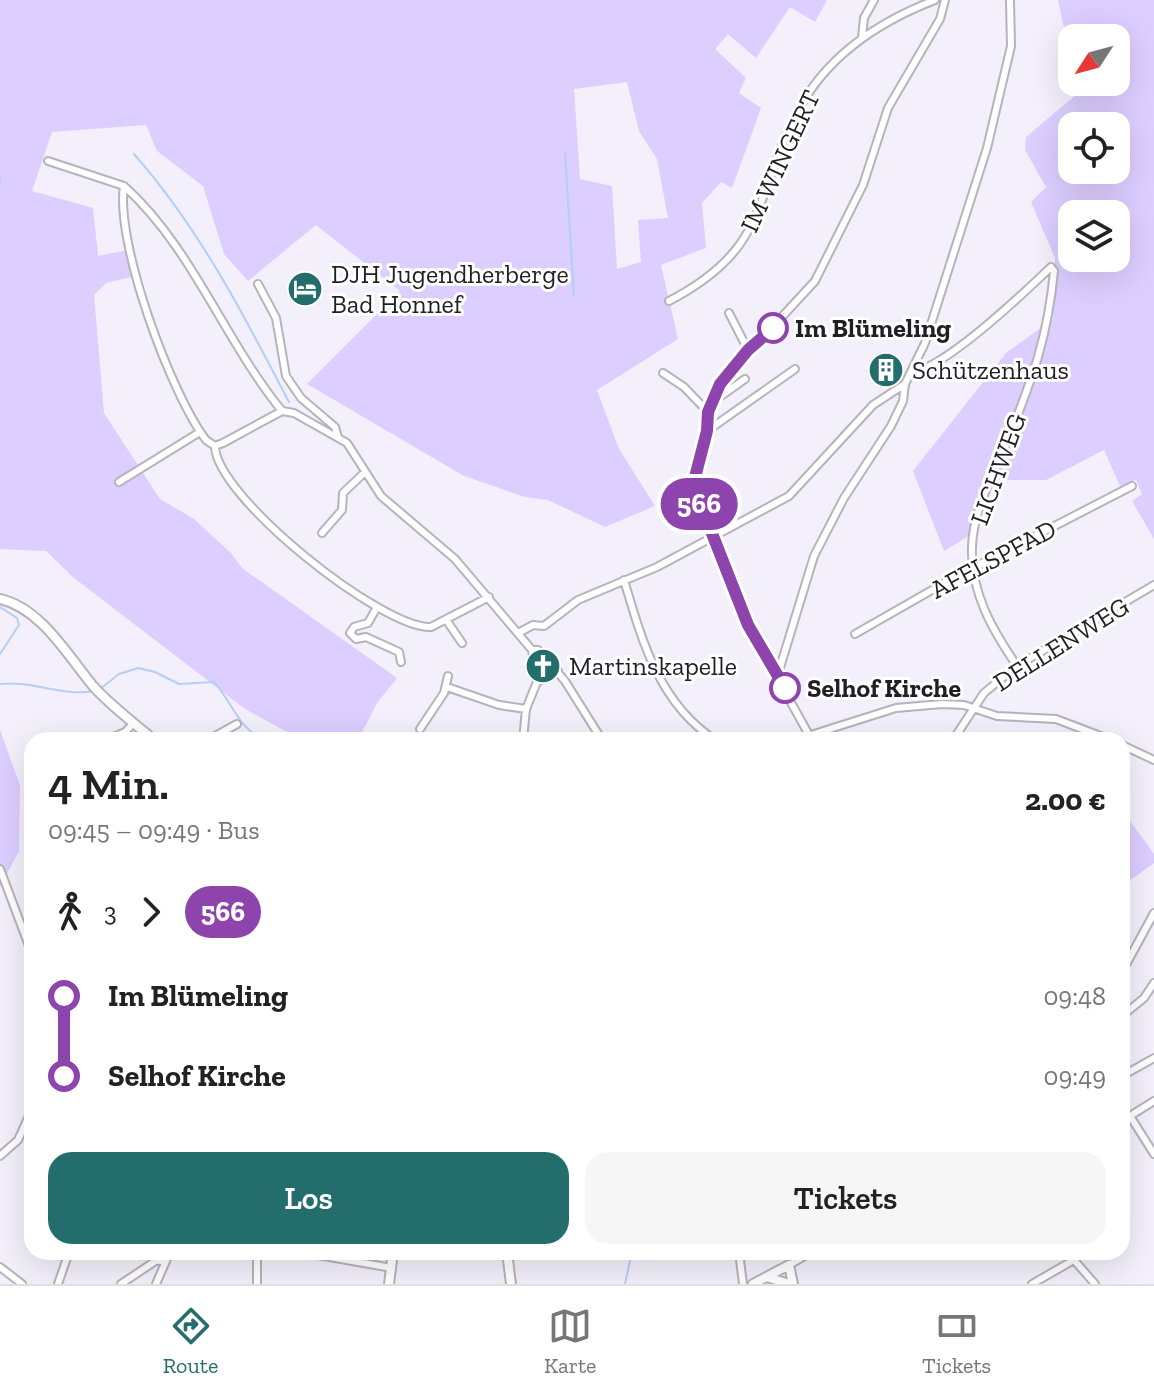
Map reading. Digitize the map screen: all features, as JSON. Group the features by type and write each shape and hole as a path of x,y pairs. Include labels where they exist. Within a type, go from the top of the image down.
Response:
{"main road":[{"path":"0,599 19,606 36,620 93,686 145,732"},
{"path":"389,1284 392,1260"},
{"path":"508,1260 511,1284"},
{"path":"753,1284 789,1265 791,1284 767,1277"}],"street":[{"path":"862,37 864,18 874,0"},
{"name":"IM WINGERT","path":"669,301 714,275 748,234 798,110 840,54 862,37 935,0"},
{"path":"811,732 748,625 693,485 707,431 708,412 720,384 748,350 785,316 815,281 863,185 888,108 940,19 945,0"},
{"path":"778,675 814,556 844,498 891,426 903,401 905,384 926,340 987,148 1011,46 1010,0"},
{"path":"48,161 124,186 160,223 256,381 282,411"},
{"path":"124,186 123,227 168,370 200,432 215,446 221,467 256,510 302,554 353,591 377,607 421,628 447,621 489,597"},
{"name":"LICHWEG","path":"911,372 930,368 1051,267 1054,271 1046,337 979,508 972,549 973,569 994,633 1017,666"},
{"path":"258,284 276,318 286,376 301,398 335,427 338,437"},
{"path":"729,313 748,350"},
{"path":"707,431 795,369"},
{"path":"663,373 684,387 708,412"},
{"path":"711,403 745,379"},
{"path":"520,632 533,625 544,626 578,600 657,567 716,537 800,487 856,422 890,391 905,384"},
{"path":"215,446 282,411 294,413 338,437 356,455 364,473 381,496 455,559 520,632 532,650 537,682 526,709 524,732"},
{"path":"119,482 200,432"},
{"path":"322,533 342,510 343,493 364,473"},
{"name":"AFELSPFAD","path":"855,634 1132,486"},
{"path":"624,580 660,681 694,726 703,732"},
{"name":"DELLENWEG","path":"959,732 984,693 1017,666 1154,585"},
{"path":"377,607 368,623 354,627 350,633 356,639 366,637 399,652 401,662"},
{"path":"447,621 462,643"},
{"path":"532,650 544,655 558,671 597,732"},
{"path":"537,682 558,671"},
{"path":"420,729 447,687 448,676"},
{"path":"447,687 499,705 526,709"},
{"path":"825,732 896,708 942,704 1000,716 1056,719 1090,732"},
{"path":"125,732 134,723"},
{"path":"222,732 237,724"},
{"path":"1130,749 1154,760"},
{"path":"0,869 24,933"},
{"path":"1130,954 1154,914"},
{"path":"1130,1009 1144,998 1154,983"},
{"path":"1130,1072 1154,1058"},
{"path":"1154,1101 1130,1116 1154,1154"},
{"path":"0,1156 18,1140 24,1127"},
{"path":"58,1284 66,1260"},
{"path":"121,1284 157,1260 165,1262 156,1284"},
{"path":"257,1260 257,1284"},
{"path":"346,1260 392,1268"},
{"path":"740,1260 743,1284"},
{"path":"789,1265 791,1260"},
{"path":"789,1265 798,1260"},
{"path":"1032,1284 1072,1261 1095,1284"},
{"path":"0,1267 22,1284"}],"shaded area":[{"path":"0,0 827,0 815,22 790,7 756,58 728,34 715,49 746,78 739,93 761,108 732,188 721,182 702,203 706,248 661,265 678,339 597,390 619,449 655,506 605,527 548,500 525,497 464,476 307,384 400,291 316,225 248,281 224,254 203,186 157,151 146,125 52,132 32,191 93,208 98,256 128,250 135,276 106,283 94,295 104,413 160,499 194,519 231,553 242,568 397,678 377,703 362,732 287,732 245,709 74,578 46,551 0,549","holes":["627,82 639,131 657,159 668,218 638,220 641,262 617,269 612,186 580,179 574,89"]},
{"path":"1058,0 1154,0 1154,539 1132,501 1142,494 1136,480 1120,486 1104,450 1046,480 988,480 970,535 944,551 913,471 1006,353 1053,319 1055,258 1031,202 1046,187 1025,150 1026,137 1075,96 1130,96 1130,24 1063,24"},
{"path":"0,730 20,785 19,851 0,887"},
{"path":"1130,821 1154,854 1154,863 1130,880"}],"waterway":[{"path":"565,153 574,296"},
{"path":"134,154 200,242 289,402"},
{"path":"0,607 17,618 19,625 0,654"},
{"path":"100,689 119,674 138,668 155,672 179,684 214,682 252,732"},
{"path":"0,684 23,684 70,692 94,691"},
{"path":"625,1284 630,1260"}],"bus line":[{"name":"566","path":"773,328 748,350 720,384 708,412 707,431 698,456 693,485 748,625 785,688"}],"place":[{"name":"DJH Jugendherberge Bad Honnef","path":"305,289"},
{"name":"Im Blümeling","path":"773,328"},
{"name":"Schützenhaus","path":"886,370"},
{"name":"Martinskapelle","path":"543,666"},
{"name":"Selhof Kirche","path":"785,688"}]}
